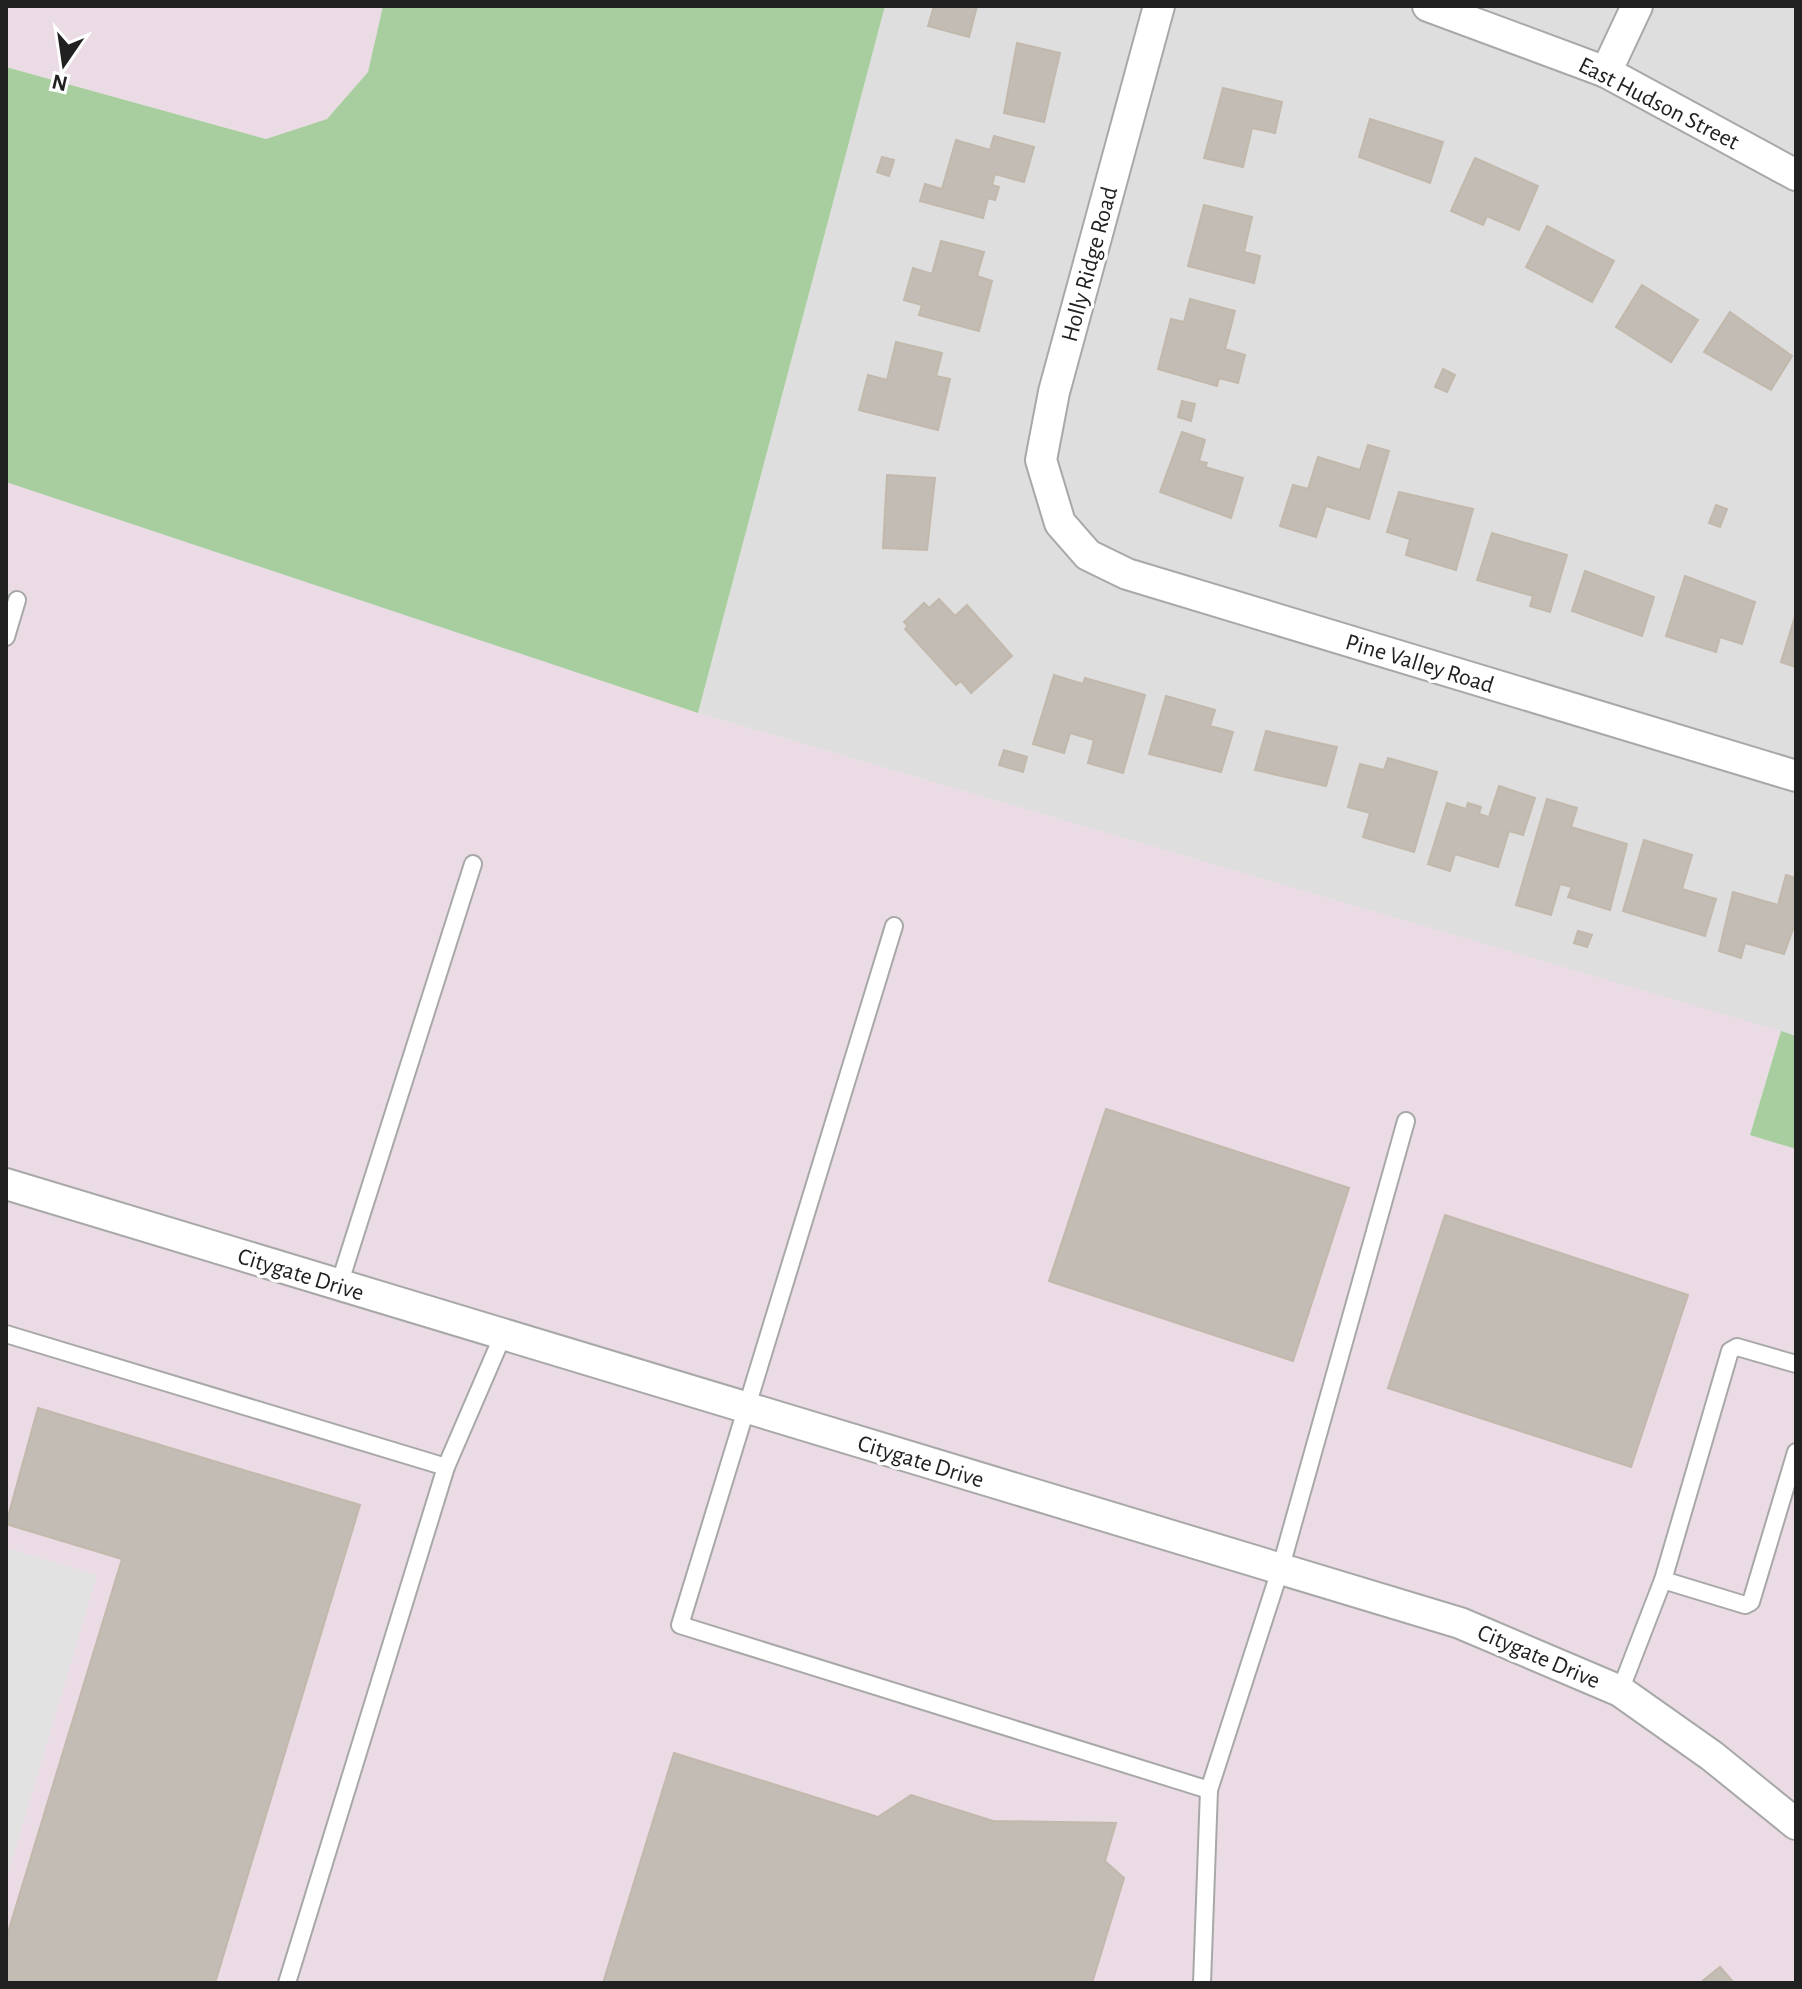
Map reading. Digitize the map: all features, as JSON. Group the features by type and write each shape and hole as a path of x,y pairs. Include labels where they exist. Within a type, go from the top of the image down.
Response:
{"street":[{"name":"Holly Ridge Road","path":"1060,523 1041,460 1043,446 1054,392 1159,6"},
{"name":"East Hudson Street","path":"1428,6 1606,72 1796,175"},
{"path":"1606,72 1637,6"},
{"name":"Pine Valley Road","path":"1060,523 1088,555 1127,574 1796,776"},
{"name":"Citygate Drive","path":"6,1184 1460,1623 1620,1691 1712,1756 1796,1824"}],"lane":[{"path":"6,637 17,600"},
{"path":"339,1285 473,864"},
{"path":"894,926 680,1625 1209,1790"},
{"path":"1202,1983 1209,1790 1280,1570 1406,1121"},
{"path":"6,1334 446,1467"},
{"path":"287,1983 446,1467 503,1335"},
{"path":"1620,1691 1663,1580 1730,1351 1737,1347 1796,1364"},
{"path":"1663,1580 1745,1605 1751,1602 1796,1452"}],"shaded area":[{"path":"6,6 383,6 368,72 327,119 266,139 6,67"},
{"path":"885,6 1796,6 1796,1036 698,713"},
{"path":"6,482 698,713 1781,1031 1750,1134 1796,1149 1796,1983 6,1983"},
{"path":"6,1548 97,1575 6,1881"}],"green space":[{"path":"383,6 885,6 698,713 6,482 6,67 266,139 327,119 368,72"},
{"path":"1781,1031 1796,1036 1796,1149 1750,1135"}],"building":[{"path":"934,6 977,6 969,37 928,26"},
{"path":"1017,43 1060,53 1044,122 1004,113"},
{"path":"1223,88 1282,102 1275,133 1252,128 1243,167 1204,158"},
{"path":"1370,119 1443,142 1430,183 1359,157"},
{"path":"994,136 1034,147 1024,182 995,174 992,185 999,187 995,200 988,198 983,218 920,201 925,184 942,189 956,140 990,150"},
{"path":"882,157 894,160 889,176 877,172"},
{"path":"1475,158 1538,186 1519,230 1487,216 1483,225 1451,211"},
{"path":"1204,205 1252,217 1244,252 1260,256 1254,283 1188,266"},
{"path":"1547,226 1614,261 1592,302 1526,267"},
{"path":"941,241 984,252 977,276 992,281 979,331 919,315 922,305 904,300 913,268 932,274"},
{"path":"1642,285 1698,320 1671,362 1616,327"},
{"path":"1190,299 1235,311 1225,349 1245,355 1238,383 1219,378 1217,386 1158,369 1171,319 1184,322"},
{"path":"1730,312 1792,356 1771,390 1704,352"},
{"path":"896,342 942,353 936,376 950,379 938,430 859,410 868,375 887,380"},
{"path":"1443,369 1455,375 1447,392 1435,387"},
{"path":"1182,401 1195,404 1191,421 1178,417"},
{"path":"1182,432 1205,440 1199,461 1207,463 1205,467 1243,478 1231,518 1160,492"},
{"path":"1368,445 1389,451 1369,519 1326,506 1316,537 1280,526 1293,485 1308,489 1318,457 1360,470"},
{"path":"887,475 935,478 927,550 883,548"},
{"path":"1399,492 1473,509 1456,570 1406,555 1410,539 1387,532"},
{"path":"1716,505 1727,509 1720,527 1709,523"},
{"path":"1492,533 1567,555 1550,612 1530,606 1533,596 1477,580"},
{"path":"1585,571 1654,597 1642,636 1572,611"},
{"path":"1685,576 1755,602 1742,644 1720,637 1716,652 1666,636"},
{"path":"939,599 955,616 967,605 1012,656 971,693 961,681 956,685 905,629 908,626 904,622 924,603 929,608"},
{"path":"1796,613 1796,667 1781,662"},
{"path":"1054,675 1083,684 1085,678 1145,695 1123,773 1088,763 1094,740 1070,733 1064,753 1033,744"},
{"path":"1166,696 1215,710 1210,726 1233,732 1221,772 1149,754"},
{"path":"1266,731 1337,747 1326,786 1255,770"},
{"path":"1004,750 1027,757 1023,772 999,765"},
{"path":"1388,758 1437,772 1414,852 1363,837 1370,813 1348,807 1360,764 1384,770"},
{"path":"1499,786 1535,798 1523,835 1509,831 1498,867 1455,854 1450,871 1428,864 1447,803 1466,809 1468,803 1481,807 1479,814 1489,817"},
{"path":"1547,799 1577,808 1571,827 1627,844 1610,910 1568,897 1572,887 1560,884 1551,915 1516,905"},
{"path":"1644,840 1692,855 1682,889 1716,899 1705,936 1623,911"},
{"path":"1786,875 1796,878 1796,921 1784,954 1745,943 1741,958 1719,951 1733,892 1778,905"},
{"path":"1578,931 1592,935 1587,947 1574,943"},
{"path":"1106,1109 1349,1188 1293,1361 1049,1281"},
{"path":"1445,1215 1688,1295 1631,1467 1388,1388"},
{"path":"38,1408 360,1505 215,1983 6,1983 6,1939 122,1559 6,1524"},
{"path":"674,1753 878,1817 911,1795 993,1821 1116,1823 1105,1861 1124,1878 1092,1983 603,1983"},
{"path":"1720,1967 1734,1983 1700,1983"}]}
